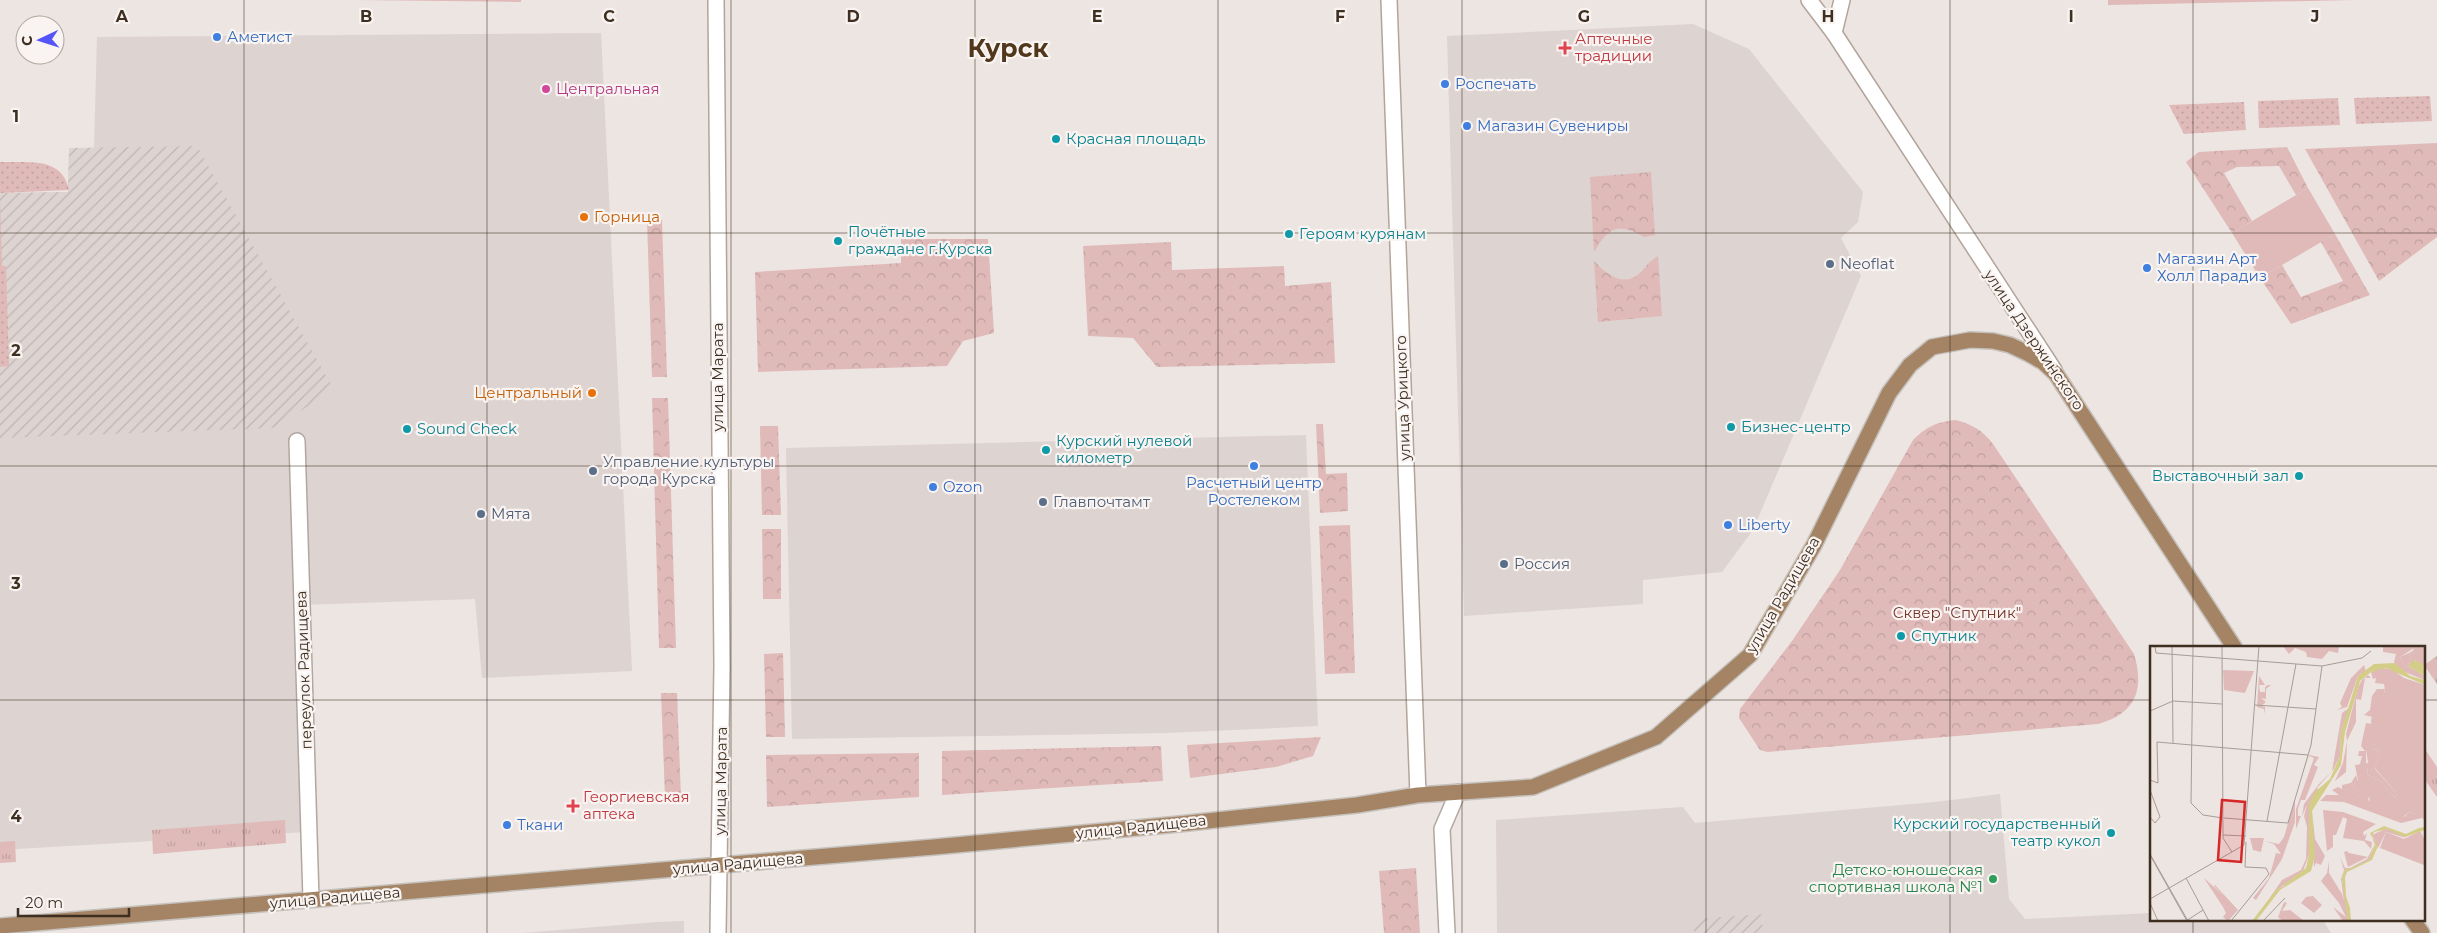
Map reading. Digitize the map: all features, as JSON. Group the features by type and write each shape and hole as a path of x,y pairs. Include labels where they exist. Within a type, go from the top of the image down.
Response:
{"main road":[{"name":"улица Радищева","path":"0,926 719,866 1178,824 1356,805 1418,795 1533,787 1656,737 1750,655 1814,545 1889,393 1910,365 1932,347 1970,340 1993,340 2027,353 2043,362 2056,374"},
{"name":"улица Дзержинского","path":"2056,374 2233,646"},
{"path":"2413,920 2422,933"}],"street":[{"name":"улица Марата","path":"716,0 722,665 718,933"},
{"name":"улица Урицкого","path":"1389,0 1418,795"},
{"name":"улица Дзержинского","path":"1809,0 1834,33 2056,374"},
{"path":"1834,33 1842,0"},
{"name":"переулок Радищева","path":"297,441 311,899"},
{"path":"1447,933 1442,829 1458,792"}],"shaded area":[{"path":"1693,24 1749,49 1863,192 1858,222 1841,238 1861,276 1753,530 1722,572 1643,580 1643,604 1464,616 1447,36"},
{"path":"601,33 632,671 482,678 475,599 300,605 307,832 0,850 0,193 68,192 69,148 94,148 97,37"},
{"path":"197,146 334,390 273,428 0,438 0,193 68,192 69,148"},
{"name":"Главпочтамт","path":"1306,435 1318,726 1167,733 792,739 786,448"},
{"path":"2000,794 2009,899 2025,919 2150,913 2150,920 2323,920 2331,933 1763,933 1762,914 1694,920 1694,933 1497,933 1496,820 1683,807 1695,823 1935,802"},
{"path":"1762,914 1763,933 1694,933 1694,919"},
{"path":"684,921 684,933 522,933 657,922"}],"green space":[{"path":"355,0 521,0 521,2"},
{"path":"2108,0 2354,0 2108,5"},
{"path":"2430,96 2432,121 2356,124 2354,98"},
{"path":"2338,98 2340,125 2259,128 2258,101"},
{"path":"2244,102 2246,130 2184,134 2169,105"},
{"path":"2437,143 2437,237 2379,281 2305,149"},
{"path":"2287,147 2308,188 2296,195 2279,166 2237,167 2224,173 2252,221 2232,233 2186,162 2199,152"},
{"path":"0,162 32,162 51,166 59,171 65,179 69,190 0,193"},
{"path":"1651,172 1655,235 1644,237 1635,232 1615,229 1604,237 1594,252 1590,177"},
{"path":"2308,188 2335,234 2260,278 2232,233"},
{"path":"0,197 2,266 6,266 9,366 0,367"},
{"path":"647,220 662,220 667,377 652,377"},
{"path":"2335,234 2370,295 2291,324 2260,278 2282,265 2301,297 2343,281 2321,242"},
{"path":"901,239 988,239 994,333 963,341 947,366 758,372 755,272 901,263"},
{"path":"1171,242 1172,270 1284,266 1285,286 1331,282 1335,363 1157,367 1133,338 1088,336 1083,246"},
{"path":"1658,256 1662,316 1598,322 1594,261 1610,275 1616,278 1628,279 1635,277"},
{"path":"652,398 668,398 676,648 659,648"},
{"name":"Сквер \"Спутник\"","path":"1955,420 1976,428 1993,444 2134,654 2138,679 2134,699 2121,714 2111,720 2098,724 1767,752 1760,750 1739,718 1740,709 1792,641 1840,570 1913,440 1932,426"},
{"path":"1316,424 1323,424 1326,474 1347,473 1348,511 1320,513"},
{"path":"760,426 778,426 781,515 762,515"},
{"path":"1350,525 1355,673 1325,674 1319,526"},
{"path":"762,529 781,529 781,599 763,599"},
{"path":"783,653 785,737 766,737 764,654"},
{"path":"2437,656 2437,684 2424,665"},
{"path":"661,693 677,693 681,797 665,797"},
{"path":"1321,737 1313,756 1276,767 1190,778 1187,745"},
{"path":"1161,746 1163,781 942,795 942,751"},
{"path":"2424,748 2437,767 2437,797 2424,778"},
{"path":"919,753 919,797 767,807 766,755"},
{"path":"285,820 286,843 153,854 152,830"},
{"path":"15,841 16,862 0,863 0,842"},
{"path":"1416,868 1420,933 1384,933 1379,871"}],"place":[{"name":"Аметист","path":"217,37"},
{"name":"Аптечные традиции","path":"1565,48"},
{"name":"Роспечать","path":"1445,84"},
{"name":"Центральная","path":"546,89"},
{"name":"Магазин Сувениры","path":"1467,126"},
{"name":"Красная площадь","path":"1056,139"},
{"name":"Горница","path":"584,217"},
{"name":"Героям курянам","path":"1289,234"},
{"name":"Почётные граждане г.Курска","path":"838,241"},
{"name":"Neoflat","path":"1830,264"},
{"name":"Магазин Арт Холл Парадиз","path":"2147,268"},
{"name":"Центральный","path":"592,393"},
{"name":"Бизнес-центр","path":"1731,427"},
{"name":"Sound Check","path":"407,429"},
{"name":"Курский нулевой километр","path":"1046,450"},
{"name":"Расчетный центр Ростелеком","path":"1254,466"},
{"name":"Управление культуры города Курска","path":"593,471"},
{"name":"Выставочный зал","path":"2299,476"},
{"name":"Ozon","path":"933,487"},
{"name":"Главпочтамт","path":"1043,502"},
{"name":"Мята","path":"481,514"},
{"name":"Liberty","path":"1728,525"},
{"name":"Россия","path":"1504,564"},
{"name":"Спутник","path":"1901,636"},
{"name":"Георгиевская аптека","path":"573,806"},
{"name":"Ткани","path":"507,825"},
{"name":"Курский государственный театр кукол","path":"2111,833"},
{"name":"Детско-юношеская спортивная школа №1","path":"1993,879"}],"district":[{"name":"Курск","path":"1008,48"}]}
